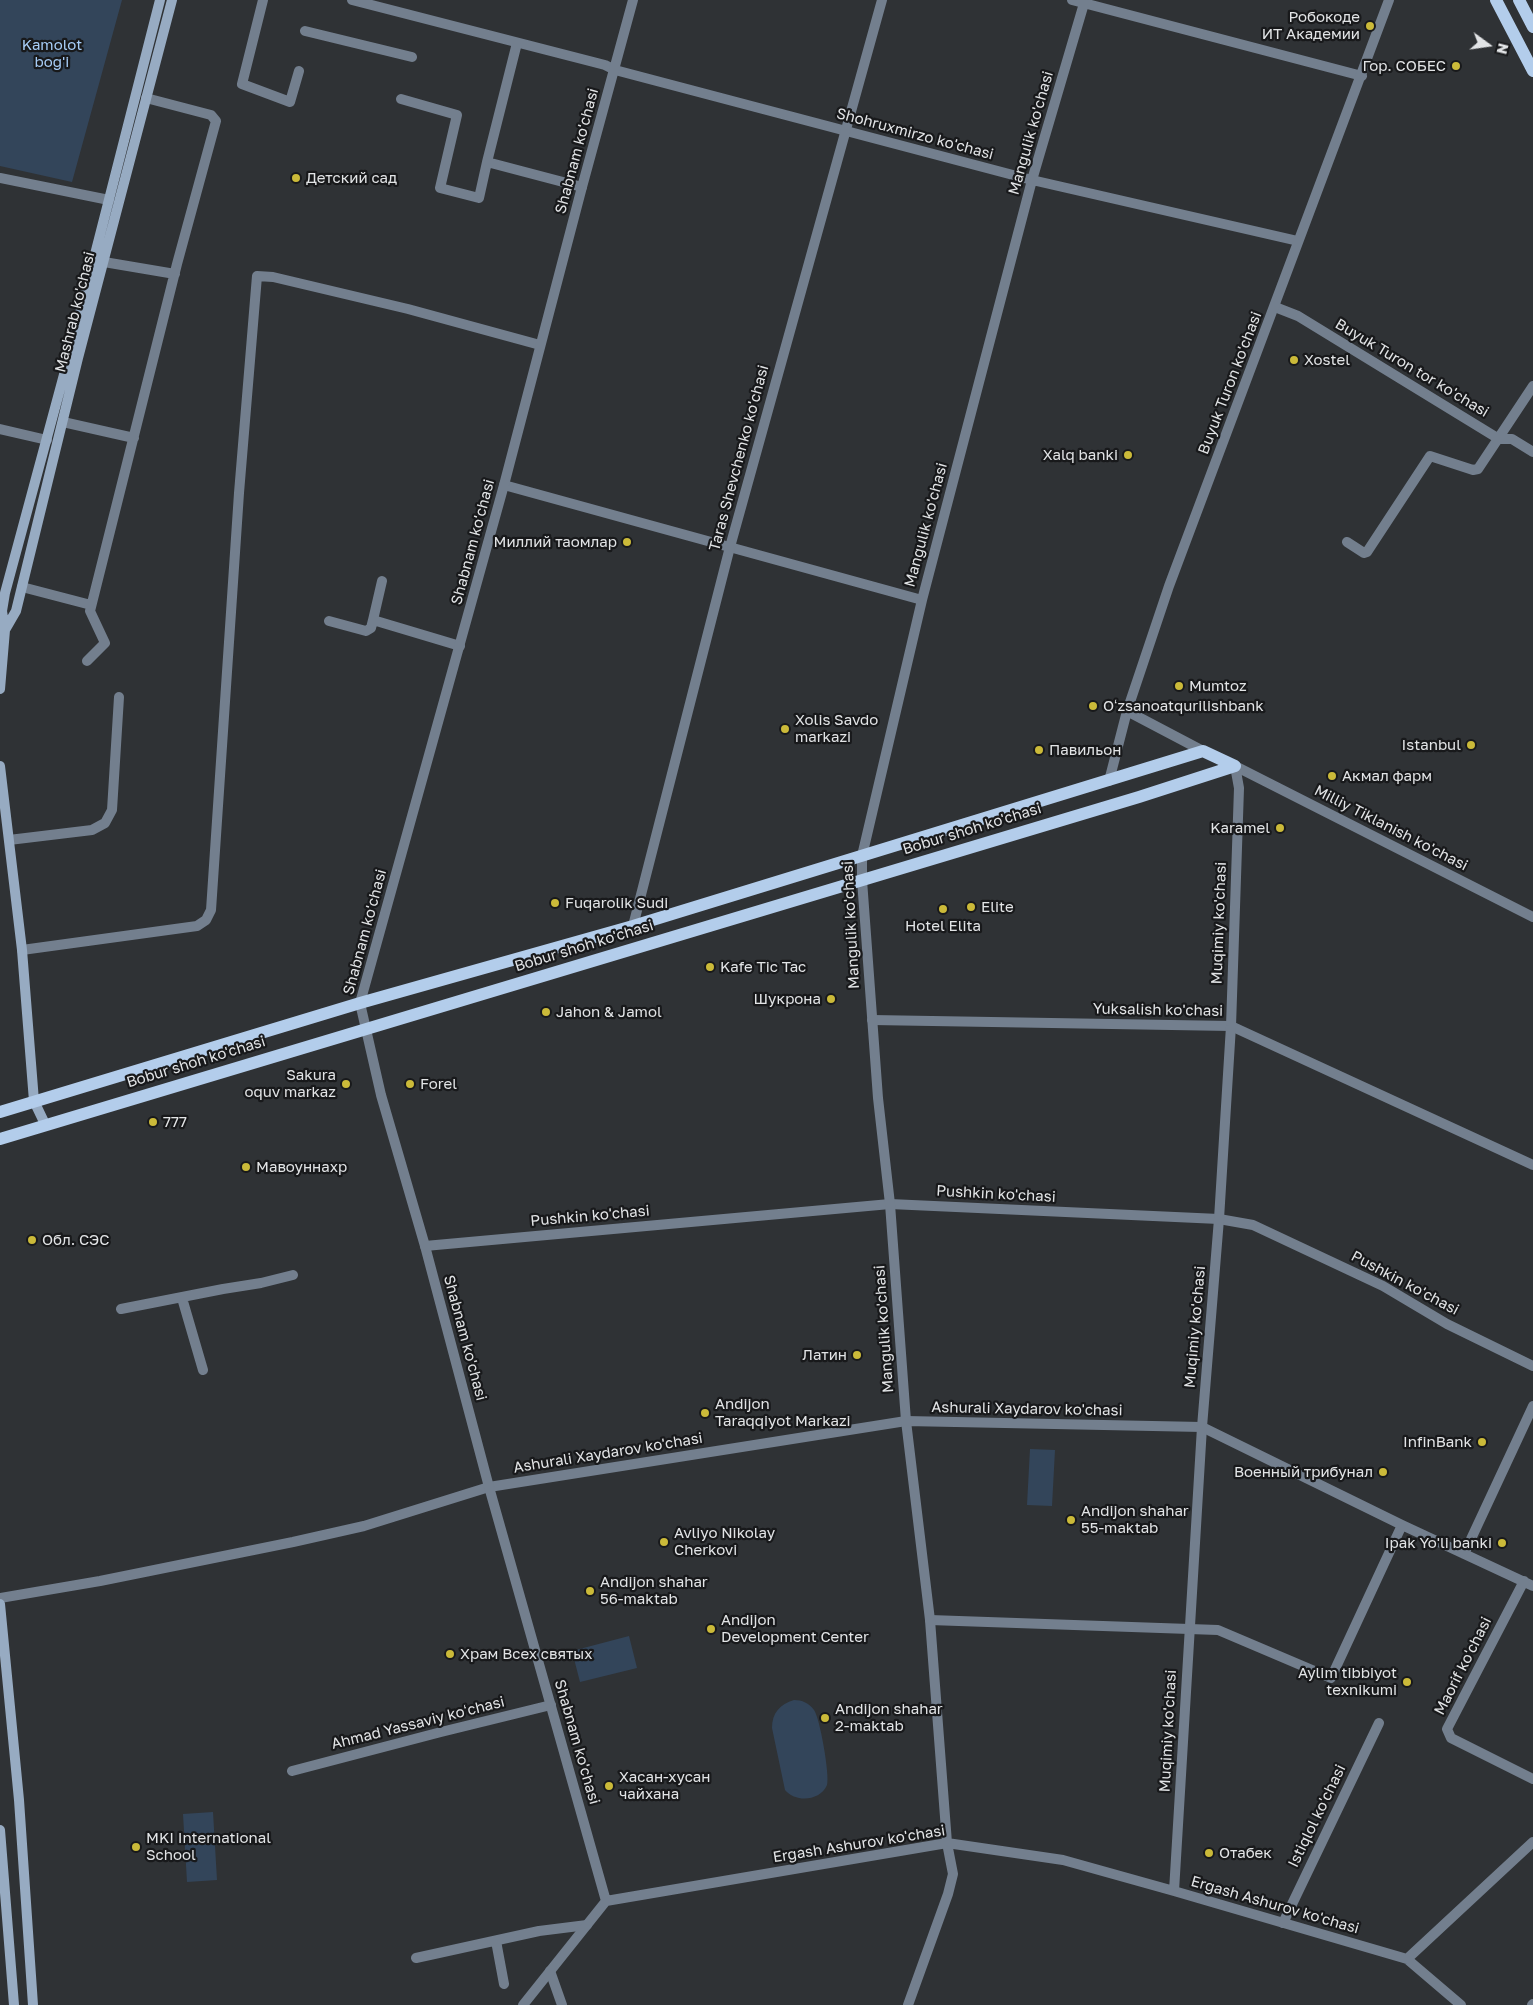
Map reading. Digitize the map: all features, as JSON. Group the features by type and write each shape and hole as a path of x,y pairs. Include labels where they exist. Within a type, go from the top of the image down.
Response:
{"main road":[{"name":"Mashrab ko'chasi","path":"2,629 16,611 63,422 74,357 109,200 160,0"},
{"name":"Mashrab ko'chasi","path":"0,689 2,611 5,593 47,440 104,262 172,0"},
{"path":"1496,0 1533,71"},
{"path":"1519,0 1533,27"},
{"path":"1203,751 1235,766"},
{"name":"Bobur shoh ko'chasi","path":"0,1112 360,1003 633,926 1203,751"},
{"path":"0,766 22,950 34,1101 45,1124"},
{"name":"Bobur shoh ko'chasi","path":"0,1138 1139,797 1235,766"},
{"path":"0,1604 19,1800 33,2005"},
{"path":"0,1830 14,2005"}],"street":[{"path":"263,0 242,84 290,102 299,71"},
{"name":"Shohruxmirzo ko'chasi","path":"352,0 605,65 615,70 1032,180 1298,241"},
{"name":"Shabnam ko'chasi","path":"606,1901 489,1487 425,1246 381,1095 360,1003 504,486 633,0"},
{"name":"Taras Shevchenko ko'chasi","path":"633,926 730,547 882,0"},
{"path":"1072,0 1362,76"},
{"name":"Buyuk Turon ko'chasi","path":"1109,781 1127,711 1179,558 1389,0"},
{"name":"Mangulik ko'chasi","path":"947,1843 930,1620 906,1421 890,1204 878,1098 862,880 862,856 922,600 1032,180 1085,2"},
{"path":"306,31 412,57"},
{"path":"401,99 457,115 440,188 479,198 517,43"},
{"path":"87,661 105,643 90,611 91,605 216,121 211,115 146,98"},
{"path":"487,162 582,187"},
{"path":"0,178 109,200"},
{"path":"104,262 175,274"},
{"path":"22,950 198,926 206,920 211,910 238,503 258,273 408,309 540,345"},
{"name":"Buyuk Turon tor ko'chasi","path":"1275,307 1298,316 1499,439 1512,440 1533,452"},
{"path":"1347,542 1364,553 1367,552 1430,456 1476,470 1499,439 1533,386"},
{"path":"63,422 134,438"},
{"path":"0,429 47,440"},
{"path":"504,486 922,600"},
{"path":"329,621 366,631 372,628 382,581"},
{"path":"22,587 91,605"},
{"path":"373,620 460,646"},
{"path":"9,840 92,830 106,823 112,810 119,697"},
{"path":"1127,711 1203,751"},
{"name":"Milliy Tiklanish ko'chasi","path":"1235,766 1533,917"},
{"name":"Muqimiy ko'chasi","path":"1174,1891 1202,1427 1219,1219 1231,1026 1239,788 1235,766"},
{"name":"Yuksalish ko'chasi","path":"872,1020 1231,1026 1533,1165"},
{"name":"Pushkin ko'chasi","path":"425,1246 890,1204 1219,1219 1253,1225 1348,1269 1383,1286 1447,1324 1533,1366"},
{"path":"121,1309 293,1275"},
{"path":"182,1298 203,1370"},
{"path":"1464,1554 1533,1406"},
{"name":"Ashurali Xaydarov ko'chasi","path":"0,1598 100,1581 364,1526 489,1487 906,1421 1202,1427 1402,1525 1528,1583"},
{"path":"930,1620 1218,1630 1331,1678 1402,1525"},
{"name":"Maorif ko'chasi","path":"1528,1583 1447,1730 1452,1738 1533,1779"},
{"name":"Ahmad Yassaviy koʻchasi","path":"292,1771 551,1705"},
{"name":"Istiqlol ko'chasi","path":"1283,1922 1379,1723"},
{"path":"1407,1959 1533,1842"},
{"path":"908,2005 948,1894 953,1874 947,1843"},
{"name":"Ergash Ashurov ko'chasi","path":"606,1901 947,1843 1062,1860 1407,1959 1461,2005"},
{"path":"523,2005 606,1901"},
{"path":"416,1958 539,1931 587,1925"},
{"path":"496,1941 504,1984"},
{"path":"550,1971 562,2005"}],"green space":[{"name":"Kamolot bog'i","path":"0,0 122,0 72,182 0,166"},
{"path":"1030,1449 1055,1450 1052,1506 1027,1505"},
{"path":"629,1636 637,1668 580,1682 572,1651"},
{"path":"794,1700 805,1702 814,1710 822,1735 828,1780 824,1790 814,1797 795,1797 785,1790 772,1728 773,1718 778,1710"},
{"path":"213,1812 217,1880 187,1882 183,1814"}],"place":[{"name":"Робокоде ИТ Академии","path":"1370,26"},
{"name":"Гор. СОБЕС","path":"1456,66"},
{"name":"Детский сад","path":"296,178"},
{"name":"Xostel","path":"1294,360"},
{"name":"Xalq banki","path":"1128,455"},
{"name":"Миллий таомлар","path":"627,542"},
{"name":"Mumtoz","path":"1179,686"},
{"name":"Oʻzsanoatqurilishbank","path":"1093,706"},
{"name":"Xolis Savdo markazi","path":"785,729"},
{"name":"Istanbul","path":"1471,745"},
{"name":"Павильон","path":"1039,750"},
{"name":"Акмал фарм","path":"1332,776"},
{"name":"Karamel","path":"1280,828"},
{"name":"Fuqarolik Sudi","path":"555,903"},
{"name":"Elite","path":"971,907"},
{"name":"Hotel Elita","path":"943,909"},
{"name":"Kafe Tic Tac","path":"710,967"},
{"name":"Шукрона","path":"831,999"},
{"name":"Jahon & Jamol","path":"546,1012"},
{"name":"Sakura oquv markaz","path":"346,1084"},
{"name":"Forel","path":"410,1084"},
{"name":"777","path":"153,1122"},
{"name":"Мавоуннахр","path":"246,1167"},
{"name":"Обл. СЭС","path":"32,1240"},
{"name":"Латин","path":"857,1355"},
{"name":"Andijon Taraqqiyot Markazi","path":"705,1413"},
{"name":"InfinBank","path":"1482,1442"},
{"name":"Военный трибунал","path":"1383,1472"},
{"name":"Andijon shahar 55-maktab","path":"1071,1520"},
{"name":"Avliyo Nikolay Cherkovi","path":"664,1542"},
{"name":"Ipak Yo'li banki","path":"1502,1543"},
{"name":"Andijon shahar 56-maktab","path":"590,1591"},
{"name":"Andijon Development Center","path":"711,1629"},
{"name":"Храм Всех святых","path":"450,1654"},
{"name":"Aylim tibbiyot texnikumi","path":"1407,1682"},
{"name":"Andijon shahar 2-maktab","path":"825,1718"},
{"name":"Хасан-хусан чайхана","path":"609,1786"},
{"name":"MKI International School","path":"136,1847"},
{"name":"Отабек","path":"1209,1853"}]}
